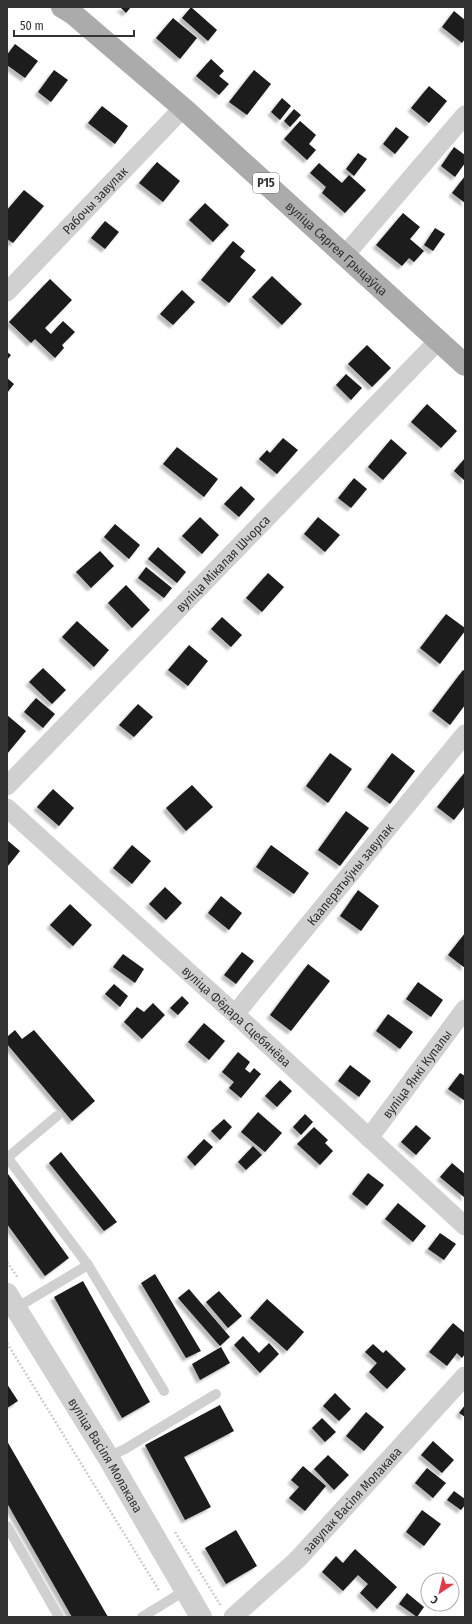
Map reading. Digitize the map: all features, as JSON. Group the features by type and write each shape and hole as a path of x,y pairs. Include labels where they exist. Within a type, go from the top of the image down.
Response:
{"main road":[{"name":"вуліца Сяргея Грыцаўца","path":"62,7 72,13 183,108 465,365"}],"street":[{"name":"Рабочы завулак","path":"7,292 183,108"},
{"path":"344,255 465,115"},
{"name":"вуліца Мікалая Шчорса","path":"7,786 438,341"},
{"name":"Кааператыўны завулак","path":"235,1014 465,734"},
{"name":"вуліца Фёдара Сцебянёва","path":"7,808 235,1014 465,1226"},
{"name":"вуліца Янкі Купалы","path":"369,1138 465,1009"},
{"name":"вуліца Васіля Молакава","path":"12,1301 108,1457 201,1617"},
{"name":"завулак Васіля Молакава","path":"233,1617 297,1560 465,1376"}],"lane":[{"path":"57,1116 7,1158 88,1265 164,1392"},
{"path":"12,1301 88,1265"},
{"path":"108,1457 125,1449 216,1394"},
{"path":"7,1526 59,1617"},
{"path":"142,1617 186,1590"}],"path":[{"path":"7,1343 166,1602"}],"building":[{"path":"120,7 131,7 126,13"},
{"path":"191,7 217,30 208,41 182,18"},
{"path":"454,11 465,20 465,39 462,43 442,27"},
{"path":"173,18 197,38 180,59 156,38"},
{"path":"15,44 38,61 25,78 7,65 7,55"},
{"path":"211,59 224,71 219,76 229,84 219,95 196,76"},
{"path":"54,70 68,80 51,102 38,92"},
{"path":"254,70 271,84 247,115 229,102"},
{"path":"429,86 447,101 429,123 411,108"},
{"path":"282,98 291,106 280,120 271,112"},
{"path":"102,106 128,126 115,144 88,123"},
{"path":"294,109 301,115 290,127 284,121"},
{"path":"300,121 316,135 309,144 316,150 307,160 284,139"},
{"path":"396,127 409,137 395,154 383,144"},
{"path":"454,147 465,155 465,163 455,177 441,166"},
{"path":"358,153 367,159 354,176 346,169"},
{"path":"157,162 180,181 163,202 139,183"},
{"path":"319,163 342,183 349,175 366,190 345,213 322,193 326,187 310,173"},
{"path":"465,176 465,203 452,193"},
{"path":"24,190 44,206 13,243 7,239 7,210"},
{"path":"205,203 229,225 213,242 189,220"},
{"path":"403,213 420,227 410,239 424,251 414,262 409,258 402,266 376,245"},
{"path":"105,221 119,232 105,249 91,238"},
{"path":"435,228 445,234 433,251 424,245"},
{"path":"233,241 245,251 240,257 256,270 229,303 201,280"},
{"path":"272,276 302,304 282,325 252,297"},
{"path":"50,279 72,300 45,328 51,334 63,321 75,332 62,345 64,348 55,358 35,339 31,343 9,322"},
{"path":"182,290 195,302 173,325 160,314"},
{"path":"367,345 391,368 372,387 348,364"},
{"path":"7,352 11,355 7,360"},
{"path":"346,374 362,388 351,400 336,385"},
{"path":"7,378 14,384 7,393"},
{"path":"427,404 457,431 441,448 411,422"},
{"path":"283,438 298,450 277,474 259,459 267,450 270,453"},
{"path":"391,439 407,453 383,480 368,467"},
{"path":"177,447 218,479 204,497 163,464"},
{"path":"465,458 465,481 454,471"},
{"path":"354,478 367,489 351,508 338,498"},
{"path":"241,486 255,499 239,517 224,504"},
{"path":"200,517 219,535 202,554 182,536"},
{"path":"318,517 340,535 325,552 304,534"},
{"path":"115,524 140,545 129,559 104,537"},
{"path":"158,547 186,572 177,583 148,559"},
{"path":"100,551 114,566 91,588 76,572"},
{"path":"146,567 172,588 164,598 138,578"},
{"path":"268,573 284,587 262,612 246,598"},
{"path":"126,585 150,610 132,628 108,603"},
{"path":"446,614 465,628 465,631 440,664 420,648"},
{"path":"222,617 242,635 231,647 211,629"},
{"path":"77,621 109,650 94,667 62,637"},
{"path":"189,645 208,661 188,686 168,670"},
{"path":"43,668 66,690 52,704 29,682"},
{"path":"463,670 465,671 465,705 450,725 432,711"},
{"path":"36,698 55,714 43,728 24,712"},
{"path":"138,704 153,717 134,737 119,725"},
{"path":"7,715 26,731 7,754"},
{"path":"330,753 352,769 328,803 306,786"},
{"path":"392,753 415,771 390,804 367,787"},
{"path":"465,772 465,806 454,820 437,807"},
{"path":"192,785 213,807 186,831 166,808"},
{"path":"53,789 74,808 59,826 37,807"},
{"path":"346,811 369,828 340,866 318,850"},
{"path":"7,840 20,851 7,867"},
{"path":"132,845 151,861 132,884 113,868"},
{"path":"271,845 309,873 294,894 256,867"},
{"path":"165,887 182,903 166,920 149,904"},
{"path":"358,890 379,906 361,931 340,916"},
{"path":"221,896 242,913 229,930 208,913"},
{"path":"70,904 92,925 73,946 50,925"},
{"path":"465,933 465,968 448,955"},
{"path":"242,952 254,961 236,984 224,975"},
{"path":"123,954 144,969 135,983 113,967"},
{"path":"308,964 330,981 291,1031 270,1015"},
{"path":"418,982 443,1000 431,1017 406,999"},
{"path":"114,984 128,996 120,1007 105,994"},
{"path":"182,996 189,1003 178,1015 170,1008"},
{"path":"153,1003 165,1015 142,1039 124,1022 137,1007 144,1012"},
{"path":"388,1014 413,1032 400,1049 376,1031"},
{"path":"204,1023 225,1041 209,1060 188,1042"},
{"path":"15,1030 22,1039 34,1030 95,1101 72,1121 7,1044 7,1037"},
{"path":"238,1052 250,1062 245,1069 250,1073 254,1068 261,1074 241,1098 229,1088 234,1082 222,1072"},
{"path":"350,1065 371,1081 359,1097 338,1081"},
{"path":"460,1073 465,1076 465,1101 448,1089"},
{"path":"280,1080 292,1091 277,1107 265,1096"},
{"path":"258,1112 282,1133 265,1152 241,1132"},
{"path":"305,1114 313,1122 301,1135 293,1127"},
{"path":"224,1119 232,1127 220,1140 211,1131"},
{"path":"416,1125 431,1138 416,1155 401,1142"},
{"path":"314,1127 328,1140 325,1143 333,1151 320,1165 297,1144"},
{"path":"204,1139 213,1147 195,1166 187,1157"},
{"path":"253,1146 262,1155 246,1170 238,1162"},
{"path":"61,1152 117,1222 104,1231 49,1163"},
{"path":"452,1163 465,1174 465,1198 440,1177"},
{"path":"368,1173 384,1185 367,1206 352,1194"},
{"path":"8,1174 69,1258 45,1276 7,1224"},
{"path":"398,1203 426,1226 413,1242 385,1219"},
{"path":"440,1233 456,1244 444,1260 428,1249"},
{"path":"155,1274 201,1351 186,1358 141,1283"},
{"path":"83,1281 150,1402 122,1418 54,1297"},
{"path":"189,1289 230,1337 220,1346 178,1298"},
{"path":"219,1291 242,1316 228,1328 206,1302"},
{"path":"267,1299 304,1332 287,1351 250,1318"},
{"path":"453,1323 465,1333 465,1354 462,1358 457,1353 447,1366 429,1352"},
{"path":"243,1336 259,1353 269,1343 279,1354 260,1373 234,1345"},
{"path":"373,1344 383,1353 386,1350 406,1369 387,1389 369,1372 377,1363 365,1352"},
{"path":"221,1347 230,1363 200,1380 192,1364"},
{"path":"7,1384 18,1401 7,1408"},
{"path":"335,1393 351,1409 339,1421 323,1406"},
{"path":"220,1405 234,1431 184,1457 211,1507 185,1520 145,1445"},
{"path":"465,1405 465,1417 459,1413"},
{"path":"366,1412 384,1427 364,1451 346,1436"},
{"path":"322,1418 336,1432 325,1442 312,1428"},
{"path":"7,1441 108,1617 72,1617 7,1503"},
{"path":"433,1441 454,1460 442,1473 421,1455"},
{"path":"328,1455 349,1475 334,1490 314,1469"},
{"path":"303,1466 326,1486 305,1511 289,1498 299,1487 291,1480"},
{"path":"427,1468 446,1483 433,1498 415,1483"},
{"path":"454,1491 465,1499 465,1505 461,1510 447,1500"},
{"path":"422,1510 441,1524 424,1546 406,1532"},
{"path":"236,1530 257,1566 226,1584 205,1548"},
{"path":"355,1549 397,1587 377,1609 360,1593 368,1584 358,1575 343,1591 322,1572 336,1556 343,1563"},
{"path":"407,1593 420,1604 420,1612 417,1617 399,1604"}]}
